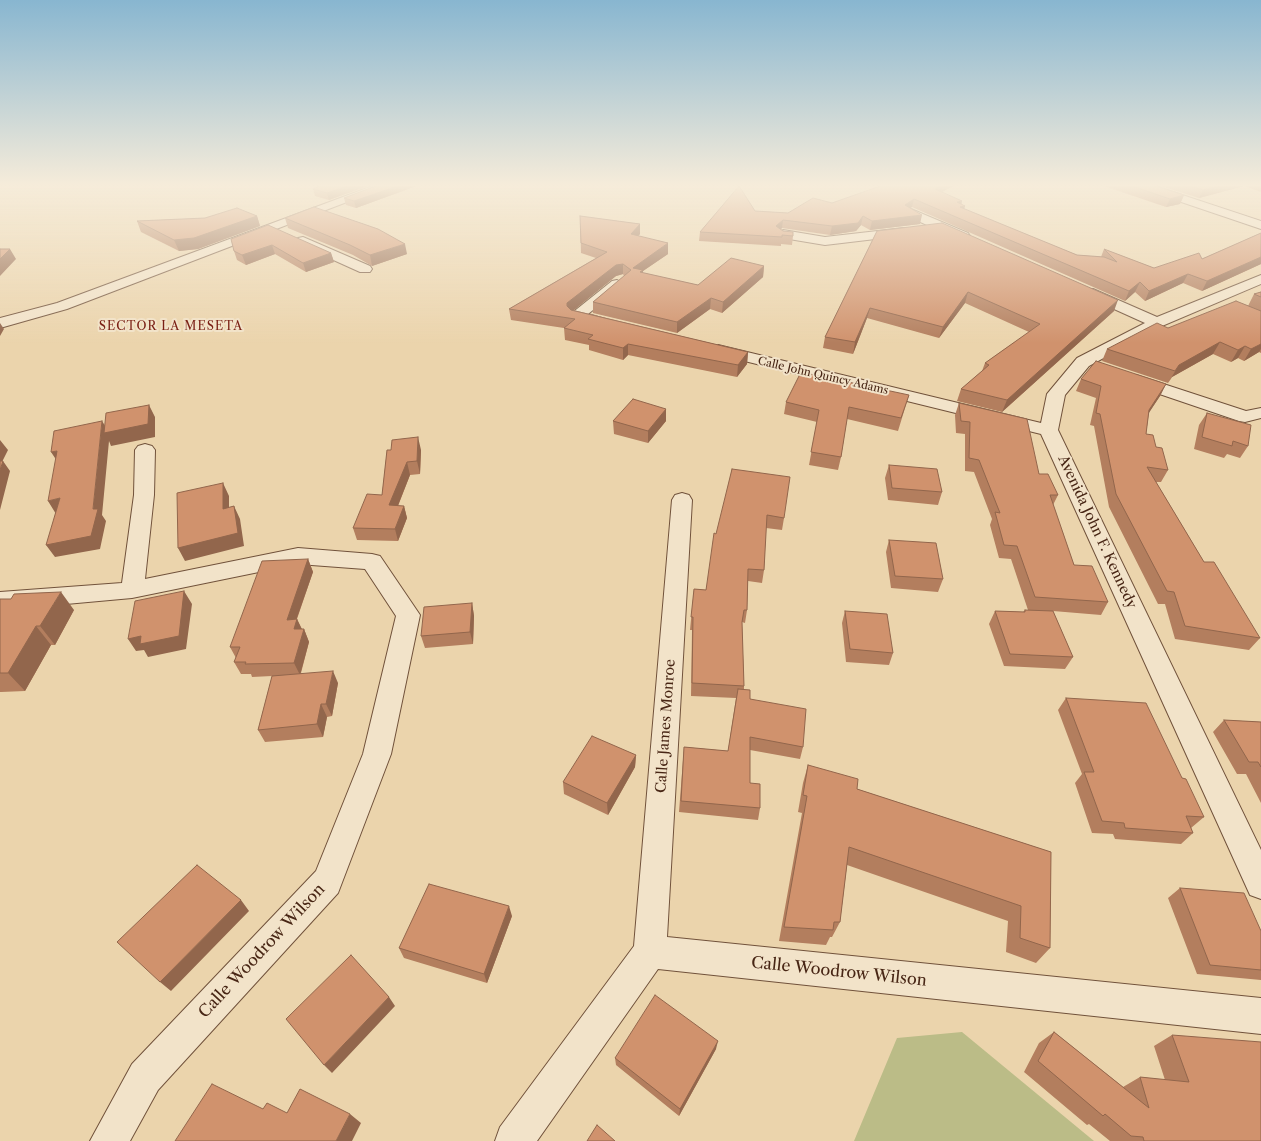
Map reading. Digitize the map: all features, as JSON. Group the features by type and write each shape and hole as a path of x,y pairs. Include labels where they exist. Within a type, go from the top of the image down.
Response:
{"street":[{"path":"0,323 62,306 243,237"},
{"path":"293,237 366,269"},
{"path":"803,237 826,241 857,237"},
{"path":"965,237 978,243"},
{"path":"1050,430 1056,394 1092,365 1157,323 1224,303 1261,279"},
{"path":"617,326 577,316 622,280"},
{"path":"1076,287 1157,323"},
{"name":"Calle John Quincy Adams","path":"703,347 1050,430"},
{"path":"1119,374 1245,417 1261,413"},
{"name":"Avenida John F. Kennedy","path":"1050,430 1261,884"},
{"path":"132,590 144,495 145,450"},
{"name":"Calle James Monroe","path":"650,952 682,500"},
{"name":"Calle Woodrow Wilson","path":"0,601 132,590 298,556 372,562 408,616 377,754 327,882 145,1076 109,1141"},
{"path":"514,1141 650,952"},
{"name":"Calle Woodrow Wilson","path":"650,952 1261,1016"}],"green space":[{"path":"962,1032 1094,1141 854,1141 897,1038"}],"building":[{"path":"169,237 196,237 194,238 174,240"},
{"path":"236,237 296,237 331,253 303,263 272,245 242,255 234,251 231,239"},
{"path":"331,237 393,237 405,244 370,255"},
{"path":"581,237 644,237 668,243 633,268 643,270 640,272 698,285 731,258 764,266 723,302 711,298 677,322 593,302 631,270 623,264 616,265 567,303 571,310 748,352 738,365 628,344 623,348 588,339 593,335 564,328 575,319 509,309 607,252 581,243"},
{"path":"874,237 975,237 1118,300 1007,400 961,389 989,365 985,363 1040,324 968,292 943,327 870,308 855,342 825,337"},
{"path":"1003,237 1034,237 1077,255 1104,257 1117,262 1104,249 1154,268 1199,253 1202,259 1251,237 1261,237 1261,257 1207,281 1188,274 1149,291 1140,282 1129,291"},
{"path":"0,249 10,249 0,259"},
{"path":"1261,292 1261,297 1254,294"},
{"path":"1236,301 1261,311 1261,344 1251,349 1245,346 1238,350 1220,342 1179,365 1175,371 1107,349 1157,323 1168,328"},
{"path":"1096,361 1166,384 1149,410 1146,434 1153,435 1156,447 1162,448 1168,470 1147,467 1204,562 1214,562 1260,638 1185,626 1174,592 1167,591 1116,494 1100,414 1096,413 1101,386 1081,379"},
{"path":"801,372 909,395 901,418 849,407 841,457 811,452 819,410 786,402"},
{"path":"633,399 666,409 648,431 613,421"},
{"path":"959,403 1027,419 1039,474 1048,474 1058,495 1050,495 1074,565 1092,566 1108,602 1035,597 1017,546 1004,545 995,512 1000,513 979,460 969,458 970,422 961,421"},
{"path":"149,405 148,424 104,433 106,413"},
{"path":"1207,413 1251,425 1248,446 1233,441 1232,446 1202,437"},
{"path":"102,421 93,509 98,509 91,536 46,545 60,498 48,501 57,451 51,452 54,431"},
{"path":"418,437 417,461 407,462 389,505 404,506 395,529 353,528 367,494 382,495 387,450 391,450 392,440"},
{"path":"889,465 937,469 942,492 892,488"},
{"path":"732,469 790,477 784,518 767,515 764,570 748,569 747,610 744,610 742,622 744,686 692,683 693,617 691,617 694,589 706,590 714,533 716,534"},
{"path":"223,483 223,509 234,506 238,533 178,548 177,493"},
{"path":"889,540 936,543 943,579 895,576"},
{"path":"308,559 287,620 297,619 294,629 304,629 294,663 245,664 246,662 234,662 240,647 230,647 262,561"},
{"path":"184,591 179,636 140,644 141,636 128,639 135,601"},
{"path":"61,592 40,626 36,626 8,673 0,673 0,599 11,599 14,594"},
{"path":"472,603 470,632 421,636 424,607"},
{"path":"1025,610 1053,611 1073,657 1010,654 995,611 1025,612"},
{"path":"845,611 887,614 893,653 850,649"},
{"path":"333,671 326,704 321,704 317,724 258,730 272,676"},
{"path":"738,689 750,690 750,699 806,709 803,747 750,737 750,783 760,784 760,808 681,801 684,747 728,751"},
{"path":"1066,698 1146,703 1182,778 1186,779 1204,817 1186,816 1193,833 1125,828 1124,823 1102,821 1084,772 1094,772"},
{"path":"1224,720 1261,722 1261,767 1258,762 1249,762"},
{"path":"592,736 636,755 607,803 563,782"},
{"path":"808,765 858,779 857,789 1051,852 1050,948 1020,938 1021,906 849,847 840,922 834,922 833,930 784,927 807,796 803,795"},
{"path":"197,865 241,900 160,982 117,942"},
{"path":"429,884 509,906 484,974 399,948"},
{"path":"1180,888 1244,893 1261,931 1261,970 1210,965"},
{"path":"351,955 389,997 324,1065 286,1019"},
{"path":"655,995 718,1041 680,1109 615,1058"},
{"path":"1054,1032 1149,1108 1140,1077 1189,1082 1172,1035 1261,1042 1261,1141 1144,1141 1143,1137 1131,1136 1105,1114 1103,1116 1038,1061"},
{"path":"212,1084 263,1109 267,1103 287,1113 300,1089 350,1114 336,1141 175,1141"},
{"path":"597,1125 615,1141 587,1141"}],"district":[{"name":"SECTOR LA MESETA","path":"171,327"}]}
